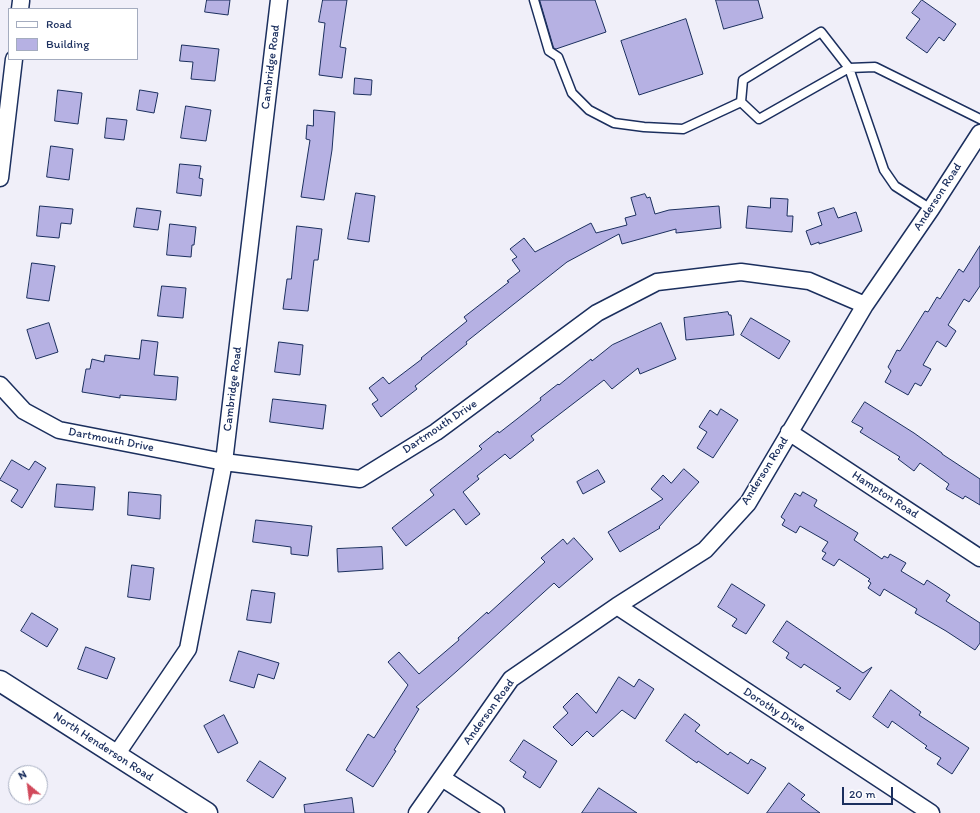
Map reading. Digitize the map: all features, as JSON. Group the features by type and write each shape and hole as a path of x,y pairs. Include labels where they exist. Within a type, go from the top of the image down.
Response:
{"street":[{"name":"Cambridge Road","path":"116,755 188,649 224,462 279,0"},
{"path":"0,178 14,60"},
{"name":"Anderson Road","path":"417,813 511,679 616,606 705,550 748,503 865,305 931,209 980,133"},
{"name":"Dartmouth Drive","path":"0,385 24,411 58,430 224,462 360,479 436,432 597,313 657,282 741,272 809,281 865,305"},
{"name":"Hampton Road","path":"790,432 980,558"},
{"name":"Dorothy Drive","path":"616,606 931,813"},
{"name":"North Henderson Road","path":"0,681 207,813"},
{"path":"442,778 496,813"}],"lane":[{"path":"534,0 549,51 558,58 572,93 589,110 614,123 644,127 683,129 740,102"},
{"path":"740,102 743,80 821,32 849,68 884,170 894,186 931,209"},
{"path":"740,102 759,119 849,68 875,67 980,119"}],"building":[{"path":"207,0 230,0 228,15 205,12"},
{"path":"323,0 347,0 340,47 346,48 342,78 319,75 325,23 319,22"},
{"path":"540,0 595,0 606,32 556,49 554,48"},
{"path":"716,0 758,0 763,18 724,29"},
{"path":"922,0 956,24 944,41 939,37 927,53 906,38 920,19 912,13"},
{"path":"686,19 703,74 639,95 621,41"},
{"path":"182,45 219,49 215,81 191,79 193,62 180,61"},
{"path":"355,78 372,80 371,95 354,94"},
{"path":"58,90 82,93 78,124 55,121"},
{"path":"140,90 158,93 154,113 137,110"},
{"path":"186,106 211,110 206,141 181,138"},
{"path":"314,110 335,112 332,150 324,200 301,197 310,140 306,139 307,125 313,126"},
{"path":"107,118 127,120 124,140 105,138"},
{"path":"51,146 73,149 69,180 47,177"},
{"path":"180,164 201,166 199,178 203,179 201,196 177,193"},
{"path":"356,193 375,196 369,242 348,239"},
{"path":"645,194 647,198 650,197 655,214 669,210 719,206 721,228 676,233 676,229 622,244 619,234 567,262 466,342 467,344 415,386 417,389 381,417 372,404 378,400 369,388 383,377 389,384 422,359 421,358 467,321 464,317 509,282 507,281 520,271 512,260 517,257 510,249 524,238 535,252 591,223 596,233 627,225 625,218 636,215 631,198"},
{"path":"771,198 788,199 787,216 793,216 792,232 746,228 748,206 770,208"},
{"path":"40,206 73,209 71,224 61,223 59,238 37,236"},
{"path":"137,208 161,211 158,230 134,227"},
{"path":"834,208 838,218 856,212 862,231 811,245 806,231 822,225 818,213"},
{"path":"170,224 196,227 191,257 167,255"},
{"path":"297,226 322,229 318,260 314,260 308,311 283,309 287,279 291,279"},
{"path":"980,246 980,286 969,302 964,299 948,325 956,331 946,347 937,341 923,365 931,369 921,386 915,383 908,395 885,382 891,371 888,367 897,350 900,351 925,311 928,312 937,297 940,299 959,269 963,272"},
{"path":"32,263 55,266 49,301 27,298"},
{"path":"162,286 186,288 183,318 158,316"},
{"path":"728,312 729,315 731,315 734,335 686,340 684,318"},
{"path":"751,318 790,341 779,359 741,335"},
{"path":"49,323 58,352 36,359 27,330"},
{"path":"661,323 676,359 640,374 638,368 612,389 604,380 531,436 534,440 510,459 505,454 477,476 479,479 463,492 480,514 466,525 454,509 406,546 392,528 434,495 430,490 482,449 479,446 498,431 499,433 541,400 540,398 558,384 559,385 591,359 592,361 612,345"},
{"path":"142,340 158,342 154,375 178,377 176,400 120,395 120,398 82,392 86,369 90,369 92,359 104,362 105,355 139,359"},
{"path":"279,342 303,345 300,375 275,372"},
{"path":"273,399 326,405 323,429 270,422"},
{"path":"865,402 914,433 942,454 980,479 980,505 965,496 963,499 946,489 949,484 920,463 914,471 898,459 900,457 860,432 863,428 852,422"},
{"path":"721,409 738,420 713,458 697,448 707,432 699,427 710,410 717,415"},
{"path":"12,460 29,470 35,461 46,468 22,508 11,501 18,490 0,480"},
{"path":"684,469 699,482 659,527 660,528 620,552 608,532 663,499 651,489 663,475 671,483"},
{"path":"598,470 605,482 583,494 577,482"},
{"path":"57,484 95,487 93,510 55,507"},
{"path":"129,492 161,495 160,519 128,515"},
{"path":"803,492 817,500 814,506 858,533 854,540 882,559 884,556 888,558 890,554 906,563 901,571 924,585 927,580 950,595 946,601 980,623 980,643 975,650 915,613 917,609 884,589 880,596 868,588 871,583 868,581 870,579 839,559 834,566 822,559 826,553 822,551 828,542 800,526 796,533 782,525 785,520 781,517 795,493 800,496"},
{"path":"256,520 312,526 308,556 291,554 291,547 253,542"},
{"path":"574,538 593,559 559,588 554,583 416,707 419,709 394,750 396,751 373,787 346,770 368,734 374,738 408,685 388,662 399,652 419,674 545,562 541,558 563,539 567,544"},
{"path":"382,547 383,569 338,572 337,549"},
{"path":"132,565 154,568 150,600 128,597"},
{"path":"732,584 765,605 746,634 732,626 737,619 718,607"},
{"path":"252,590 275,593 271,623 247,620"},
{"path":"32,613 58,629 47,647 21,631"},
{"path":"787,621 863,673 872,667 850,700 836,691 841,688 804,664 801,668 786,658 789,653 773,642"},
{"path":"86,647 115,658 107,679 78,669"},
{"path":"239,651 279,663 274,679 258,674 254,688 230,681"},
{"path":"619,677 634,687 639,679 654,689 635,719 622,710 593,737 587,731 572,746 553,727 568,713 563,707 577,693 596,713"},
{"path":"891,690 921,712 919,715 969,748 952,774 937,764 941,758 925,748 927,746 892,721 888,728 873,717"},
{"path":"685,714 700,725 695,731 728,755 730,752 748,764 751,759 766,768 748,794 698,761 697,763 666,741"},
{"path":"224,715 238,743 218,753 204,726"},
{"path":"524,740 557,761 540,788 523,777 526,772 510,761"},
{"path":"260,761 286,778 273,798 247,781"},
{"path":"789,783 805,795 801,799 820,813 767,813"},
{"path":"599,788 619,801 637,813 582,813"},
{"path":"352,798 354,813 305,813 304,805"}]}
